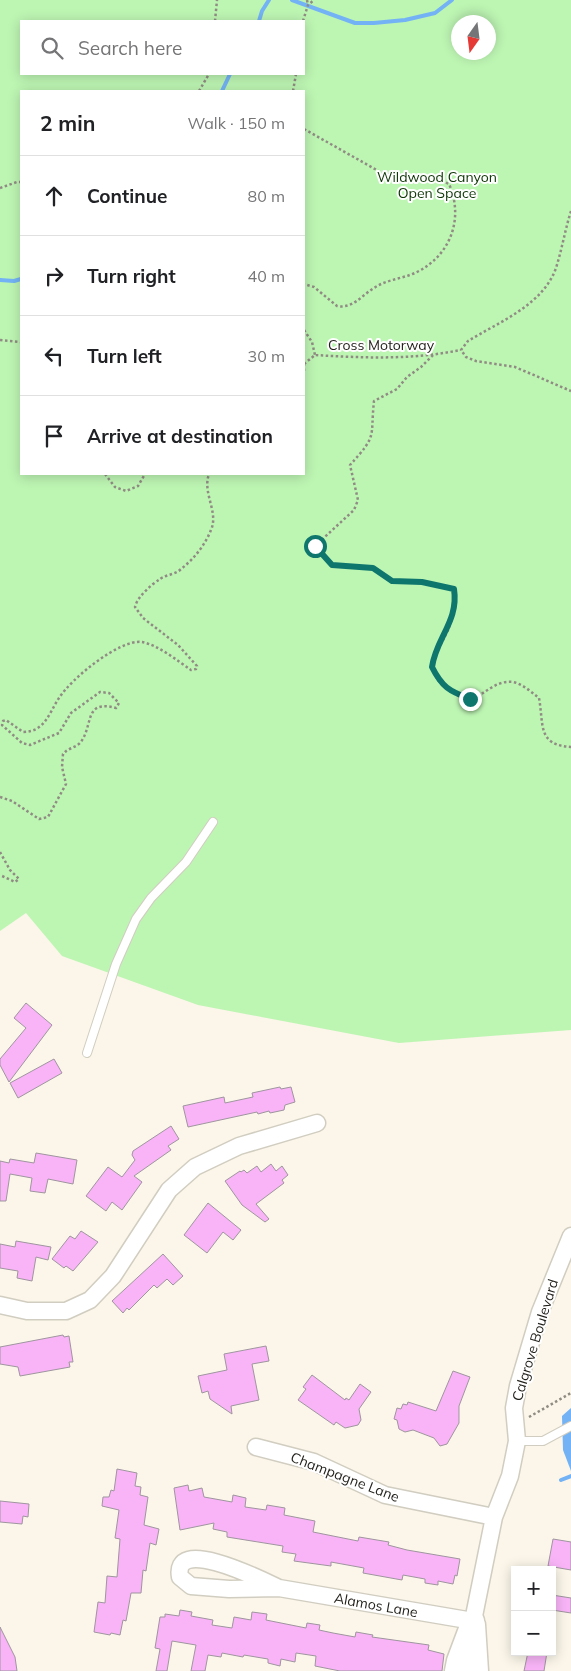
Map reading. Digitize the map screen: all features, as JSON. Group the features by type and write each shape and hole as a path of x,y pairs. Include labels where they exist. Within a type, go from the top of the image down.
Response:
{"street":[{"path":"0,1305 27,1311 66,1312 90,1300 114,1276 169,1190 195,1167 239,1146 317,1123"},
{"name":"Calgrove Boulevard","path":"473,1621 494,1517 510,1476 517,1440 514,1408 518,1386 540,1312 571,1236"},
{"name":"Champagne Lane","path":"256,1447 314,1462 385,1495 494,1517"},
{"name":"Alamos Lane","path":"279,1588 233,1568 195,1558 186,1560 180,1567 179,1572 183,1581 191,1586 230,1589 279,1588 473,1621"},
{"path":"456,1671 473,1621"},
{"path":"473,1621 477,1651 477,1671"}],"lane":[{"path":"87,1053 116,964 136,919 151,898 186,862 213,822"},
{"path":"517,1440 542,1441 571,1426"}],"path":[{"path":"215,20 217,0"},
{"path":"307,0 308,5"},
{"path":"302,20 308,5 314,0"},
{"path":"200,90 208,75"},
{"path":"293,90 296,75"},
{"path":"305,131 382,172 397,176 433,177 448,184 454,196 456,214 451,239 443,252 433,261 417,272 374,288 351,305 337,306 314,287 305,284"},
{"path":"0,188 20,182"},
{"path":"571,211 556,268 541,292 531,303 468,341 461,350 466,357 476,361 515,367 571,391"},
{"path":"305,332 312,342 315,355"},
{"path":"0,340 20,342"},
{"name":"Cross Motorway","path":"305,363 315,355 343,358 433,356 461,350"},
{"path":"433,356 407,377 397,390 374,401 373,435 369,443 350,464 358,500 354,510 315,546 332,565 373,568 392,581 422,582 454,589 456,597 451,621 434,658 432,667 440,683 470,699 502,683 514,682 521,685 539,698 546,738 553,744 571,747"},
{"path":"106,475 115,487 126,491 138,486 144,475"},
{"path":"0,796 12,801 39,819 48,817 66,784 62,767 63,754 80,742 90,719 98,707 104,705 116,708 119,703 107,692 100,692 71,713 59,733 30,745 13,736 2,725 3,721 6,720 23,732 35,730 47,720 60,696 84,669 111,652 134,642 152,645 191,670 196,669 197,666 178,645 143,618 136,607 137,602 159,579 180,571 196,556 211,530 213,518 206,487 208,475"},
{"path":"0,852 10,870 19,879 15,882 0,875"},
{"path":"517,1440 529,1417 571,1393"}],"green space":[{"name":"Wildwood Canyon Open Space","path":"0,0 571,0 571,1030 399,1043 198,1005 62,956 26,913 0,931"}],"water":[{"path":"571,1408 571,1471 563,1450 562,1416"}],"building":[{"path":"26,1003 52,1025 9,1082 0,1065 0,1059 26,1028 14,1018"},
{"path":"54,1059 62,1073 18,1098 10,1083"},
{"path":"280,1087 281,1089 291,1087 295,1102 285,1105 284,1110 258,1114 257,1112 188,1127 183,1106 224,1097 225,1103 253,1097 252,1093"},
{"path":"171,1126 179,1139 168,1146 171,1150 134,1176 142,1182 122,1210 112,1202 106,1211 86,1196 108,1167 122,1177 135,1160 132,1155 133,1151"},
{"path":"36,1153 77,1160 73,1184 48,1179 45,1193 30,1191 32,1178 10,1174 6,1201 0,1201 0,1161 9,1163 10,1159 34,1163"},
{"path":"271,1164 276,1171 282,1166 288,1175 282,1180 284,1183 256,1204 269,1219 265,1222 242,1205 225,1181 240,1171 244,1170 247,1173 257,1166 261,1172"},
{"path":"208,1203 241,1230 233,1240 223,1232 207,1253 184,1235"},
{"path":"81,1231 98,1242 73,1271 66,1266 64,1268 52,1259 70,1236 75,1239"},
{"path":"16,1241 51,1247 48,1260 36,1257 32,1281 17,1278 18,1271 0,1268 0,1244 15,1247"},
{"path":"163,1254 183,1276 173,1285 167,1279 157,1288 154,1285 129,1310 127,1308 123,1313 112,1301"},
{"path":"63,1335 64,1337 69,1336 73,1362 69,1362 70,1367 20,1376 18,1367 0,1364 0,1347"},
{"path":"266,1346 269,1361 252,1364 259,1400 231,1406 232,1414 210,1399 208,1391 202,1393 198,1376 227,1370 224,1354"},
{"path":"453,1371 470,1377 459,1406 459,1423 447,1444 440,1446 434,1438 413,1430 405,1432 399,1429 397,1420 394,1419 397,1408 401,1409 403,1404 407,1405 408,1402 436,1411"},
{"path":"312,1375 345,1400 346,1398 349,1400 360,1384 371,1392 359,1409 361,1420 358,1425 345,1428 336,1422 334,1425 298,1400 306,1389 303,1387"},
{"path":"117,1469 137,1473 135,1486 141,1487 140,1495 148,1497 144,1525 159,1529 156,1545 150,1543 146,1571 143,1570 141,1593 131,1593 126,1621 123,1620 120,1635 111,1633 110,1635 94,1632 98,1602 105,1603 107,1576 117,1577 120,1539 115,1538 119,1510 102,1506 103,1497 109,1497 111,1490 114,1491"},
{"path":"188,1485 189,1491 202,1488 204,1497 232,1502 233,1495 246,1498 245,1507 266,1510 267,1505 285,1508 284,1515 315,1521 313,1532 358,1541 359,1537 389,1542 388,1545 407,1550 460,1559 457,1576 455,1575 453,1584 438,1581 438,1585 425,1583 425,1579 403,1575 402,1580 363,1573 364,1568 331,1562 331,1566 294,1561 296,1554 282,1552 283,1546 227,1537 227,1532 213,1529 214,1523 180,1530 174,1488"},
{"path":"0,1501 29,1504 28,1517 23,1516 22,1524 0,1522"},
{"path":"553,1539 571,1542 571,1570 548,1566"},
{"path":"556,1596 571,1598 571,1613 556,1611"},
{"path":"180,1610 192,1612 191,1616 213,1620 212,1625 232,1628 234,1617 251,1620 252,1612 267,1614 266,1620 306,1628 307,1623 320,1625 319,1630 355,1637 356,1632 373,1635 372,1637 429,1645 428,1650 444,1654 442,1671 340,1671 315,1666 316,1656 296,1653 295,1662 281,1659 280,1666 268,1663 268,1659 222,1653 221,1657 208,1655 205,1671 191,1671 196,1645 172,1641 167,1671 156,1671 160,1649 155,1648 160,1617 165,1617 165,1614 179,1616"},
{"path":"0,1627 15,1657 17,1671 0,1671"},
{"path":"527,1656 546,1656 544,1671 524,1671"}],"waterway":[{"path":"259,20 269,0"},
{"path":"292,0 355,23 405,20 435,13 452,0"},
{"path":"222,90 230,75"},
{"path":"0,280 20,279"},
{"path":"561,1480 571,1476"}],"route":[{"path":"315,546 318,552 327,558 332,565 373,568 392,581 405,583 422,582 454,589 456,597 451,621 448,631 439,644 432,667 440,683 448,690 470,699"}]}
